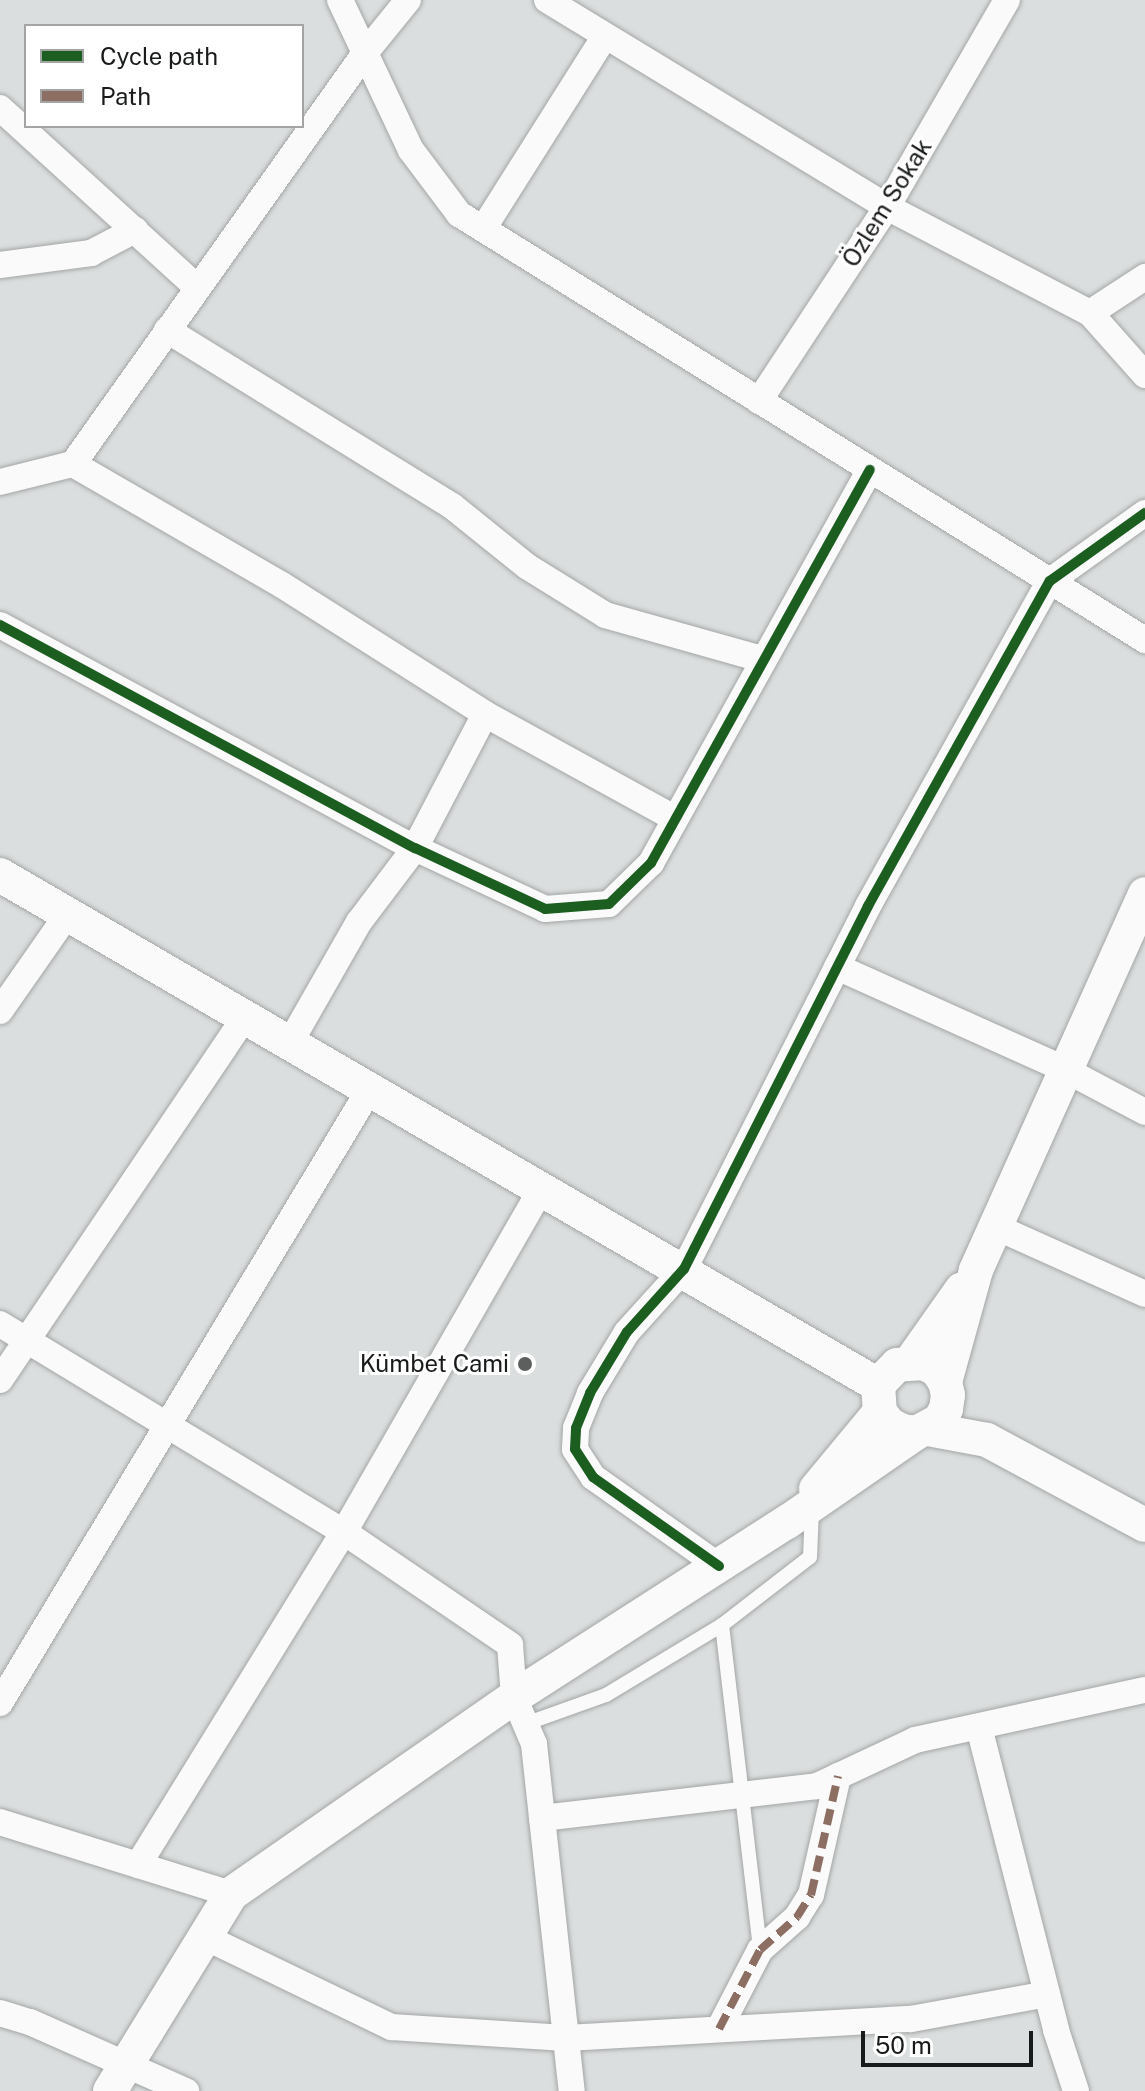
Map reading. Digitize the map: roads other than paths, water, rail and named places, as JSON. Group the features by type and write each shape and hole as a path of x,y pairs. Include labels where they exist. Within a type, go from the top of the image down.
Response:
{"street":[{"path":"340,0 411,150 459,214 1145,640"},
{"path":"0,482 73,464 365,53 408,0"},
{"path":"547,0 887,207 1090,313 1145,375"},
{"name":"Özlem Sokak","path":"759,401 887,207 1007,0"},
{"path":"483,229 605,36"},
{"path":"0,108 197,287"},
{"path":"0,265 91,253 135,230"},
{"path":"1090,313 1145,277"},
{"path":"167,330 452,506 528,567 605,615 762,659"},
{"path":"73,464 282,585 485,714 674,818"},
{"path":"0,625 415,848 545,909 609,904 651,863 870,470"},
{"path":"719,1566 593,1477 575,1449 576,1428 590,1393 620,1344 684,1269 837,967 1050,581 1145,513"},
{"path":"291,1041 359,922 415,848 485,714"},
{"path":"0,875 69,912 825,1351 892,1381 937,1370 947,1389 987,1440"},
{"path":"119,2078 231,1894 520,1710 719,1566 939,1421 976,1270 1145,894"},
{"path":"0,1011 69,912"},
{"path":"837,967 1066,1070 1145,1112"},
{"path":"0,1380 246,1015"},
{"path":"0,1703 371,1087"},
{"path":"138,1865 344,1532 542,1187"},
{"path":"996,1227 1145,1294"},
{"path":"800,1514 892,1381 976,1270"},
{"path":"0,1324 344,1532 510,1645 520,1710 534,1744 572,2091"},
{"path":"892,1381 889,1424 902,1431 987,1440 1145,1525"},
{"path":"542,1818 817,1786 915,1740 1145,1690"},
{"path":"979,1727 1047,1994 1076,2091"},
{"path":"719,2029 760,1950 797,1917 811,1895 838,1776"},
{"path":"0,1822 231,1894"},
{"path":"205,1937 391,2027 566,2038 911,2019 1047,1994"},
{"path":"0,2013 30,2022 119,2078 186,2091"}],"lane":[{"path":"520,1710 606,1695 722,1625 810,1557 800,1514"},
{"path":"722,1625 760,1950"}],"place":[{"name":"Kümbet Cami","path":"525,1364"}]}
